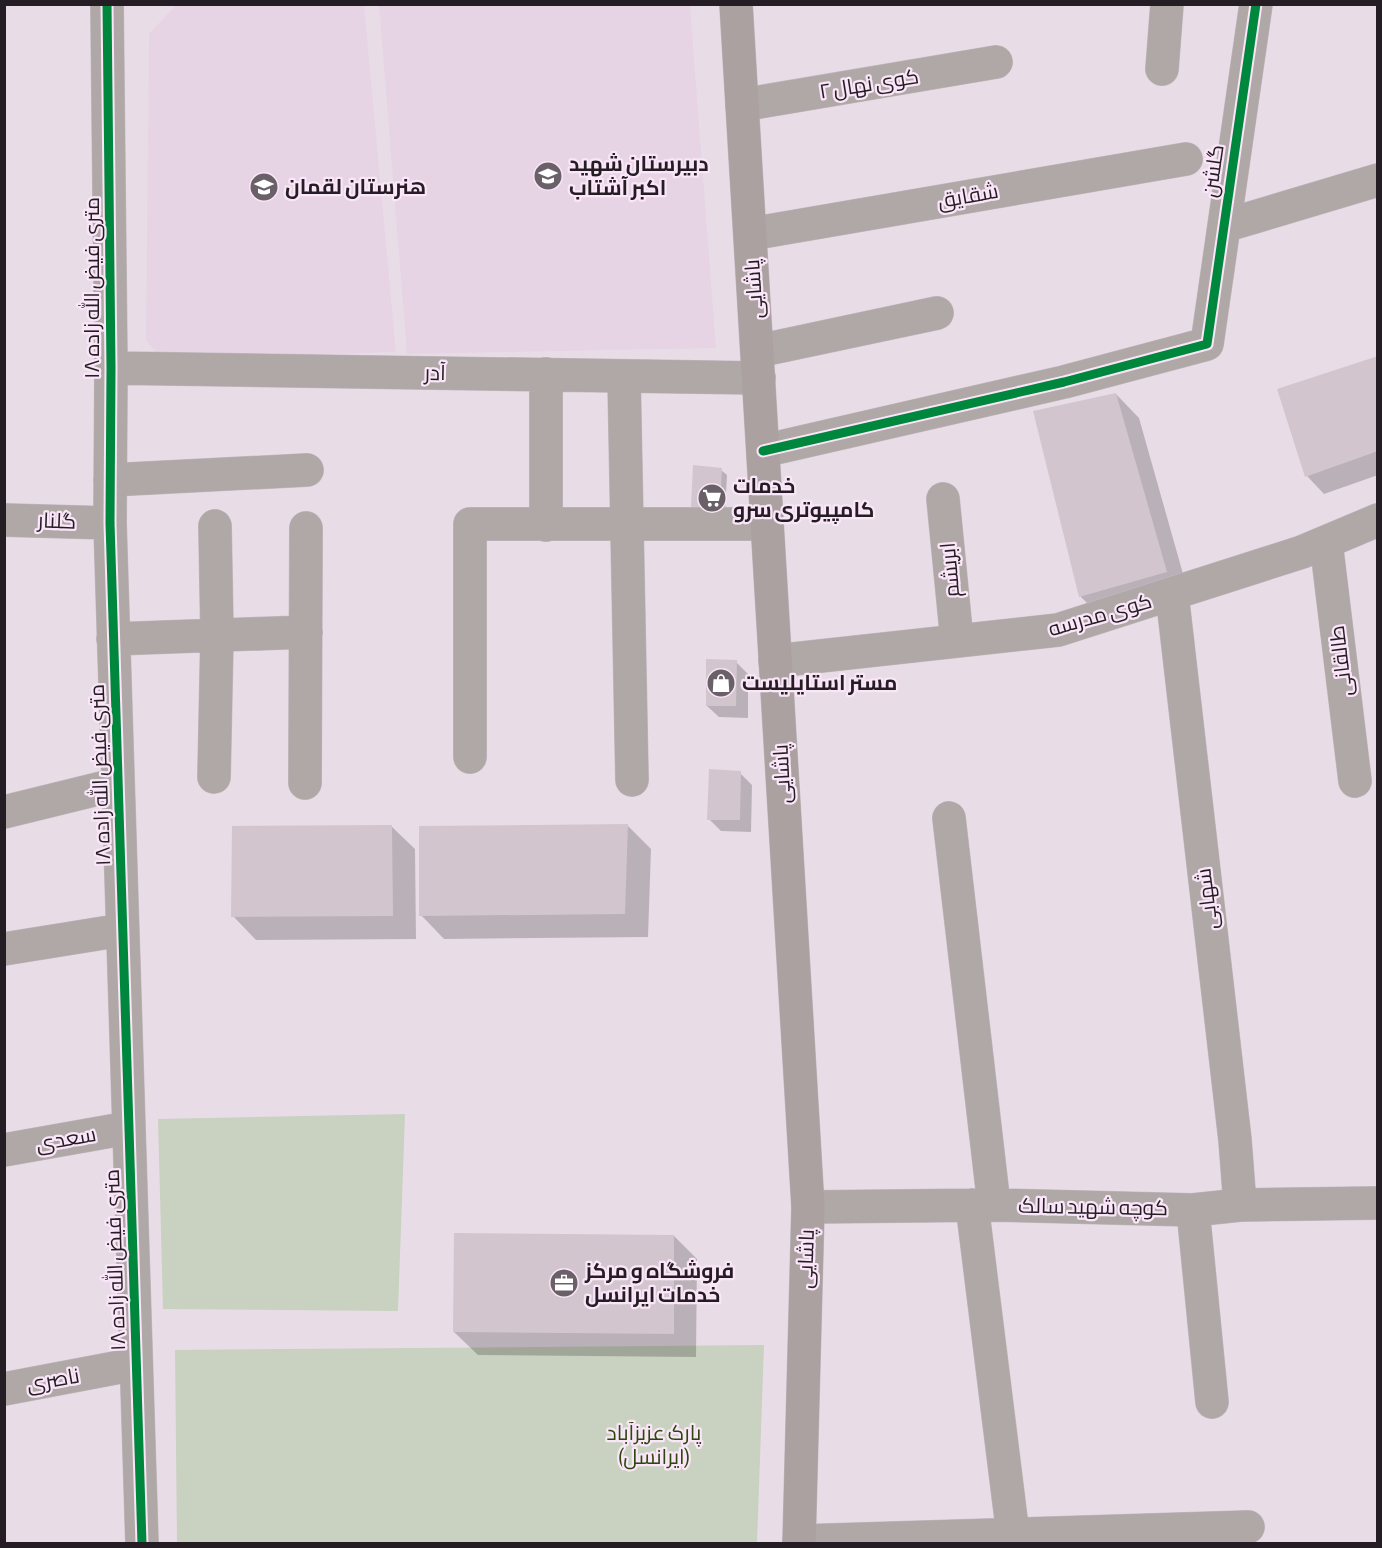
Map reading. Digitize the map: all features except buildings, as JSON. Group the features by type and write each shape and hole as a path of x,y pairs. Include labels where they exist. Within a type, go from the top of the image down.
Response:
{"main road":[{"name":"پاشایی","path":"736,4 808,1207 799,1542"}],"street":[{"name":"۱۸ متری فیض الله زاده","path":"107,4 111,368 110,523 142,1544"},
{"path":"1162,69 1167,4"},
{"name":"گلشن","path":"763,451 1064,382 1207,344 1256,4"},
{"name":"کوی نهال ۲","path":"742,105 996,62"},
{"name":"شقایق","path":"751,234 1186,159"},
{"path":"1224,226 1377,180"},
{"name":"آدر","path":"111,368 624,376 759,364 937,313"},
{"path":"546,374 546,525"},
{"path":"624,376 632,780"},
{"path":"110,480 307,470"},
{"name":"ابریشم","path":"943,500 957,641"},
{"name":"گلنار","path":"4,520 110,523"},
{"name":"کوی مدرسه","path":"775,661 1058,630 1302,552 1377,520"},
{"path":"470,757 470,524 767,524"},
{"path":"214,777 217,635 215,526"},
{"path":"305,783 306,528"},
{"name":"طالقانی","path":"1326,542 1355,781"},
{"name":"شهابی","path":"1172,594 1235,1140 1240,1205"},
{"path":"113,639 306,632"},
{"path":"4,812 118,784"},
{"path":"949,818 1013,1535"},
{"path":"4,949 122,930"},
{"name":"سعدی","path":"4,1150 128,1128"},
{"name":"کوچه شهید سالک","path":"808,1207 983,1205 1193,1209 1240,1205 1377,1203"},
{"path":"1193,1209 1212,1402"},
{"name":"ناصری","path":"4,1389 136,1364"},
{"path":"799,1542 1248,1527"}],"shaded area":[{"name":"هنرستان لقمان","path":"364,5 396,352 162,359 146,340 149,34 175,6"},
{"name":"دبیرستان شهید اکبر آشتاب","path":"379,5 690,5 716,348 407,354"}],"green space":[{"path":"405,1114 398,1311 163,1309 158,1119"},
{"name":"پارک عزیزآباد (ایرانسل)","path":"764,1345 757,1543 177,1543 175,1350"}],"cycle path":[{"path":"107,4 111,368 110,523 142,1544"},
{"path":"763,451 1064,382 1207,344 1256,4"}],"place":[{"name":"دبیرستان شهید اکبر آشتاب","path":"548,176"},
{"name":"هنرستان لقمان","path":"264,187"},
{"name":"خدمات کامپیوتری سرو","path":"712,498"},
{"name":"مستر استایلیست","path":"721,683"},
{"name":"فروشگاه و مرکز خدمات ایرانسل","path":"564,1283"}]}
